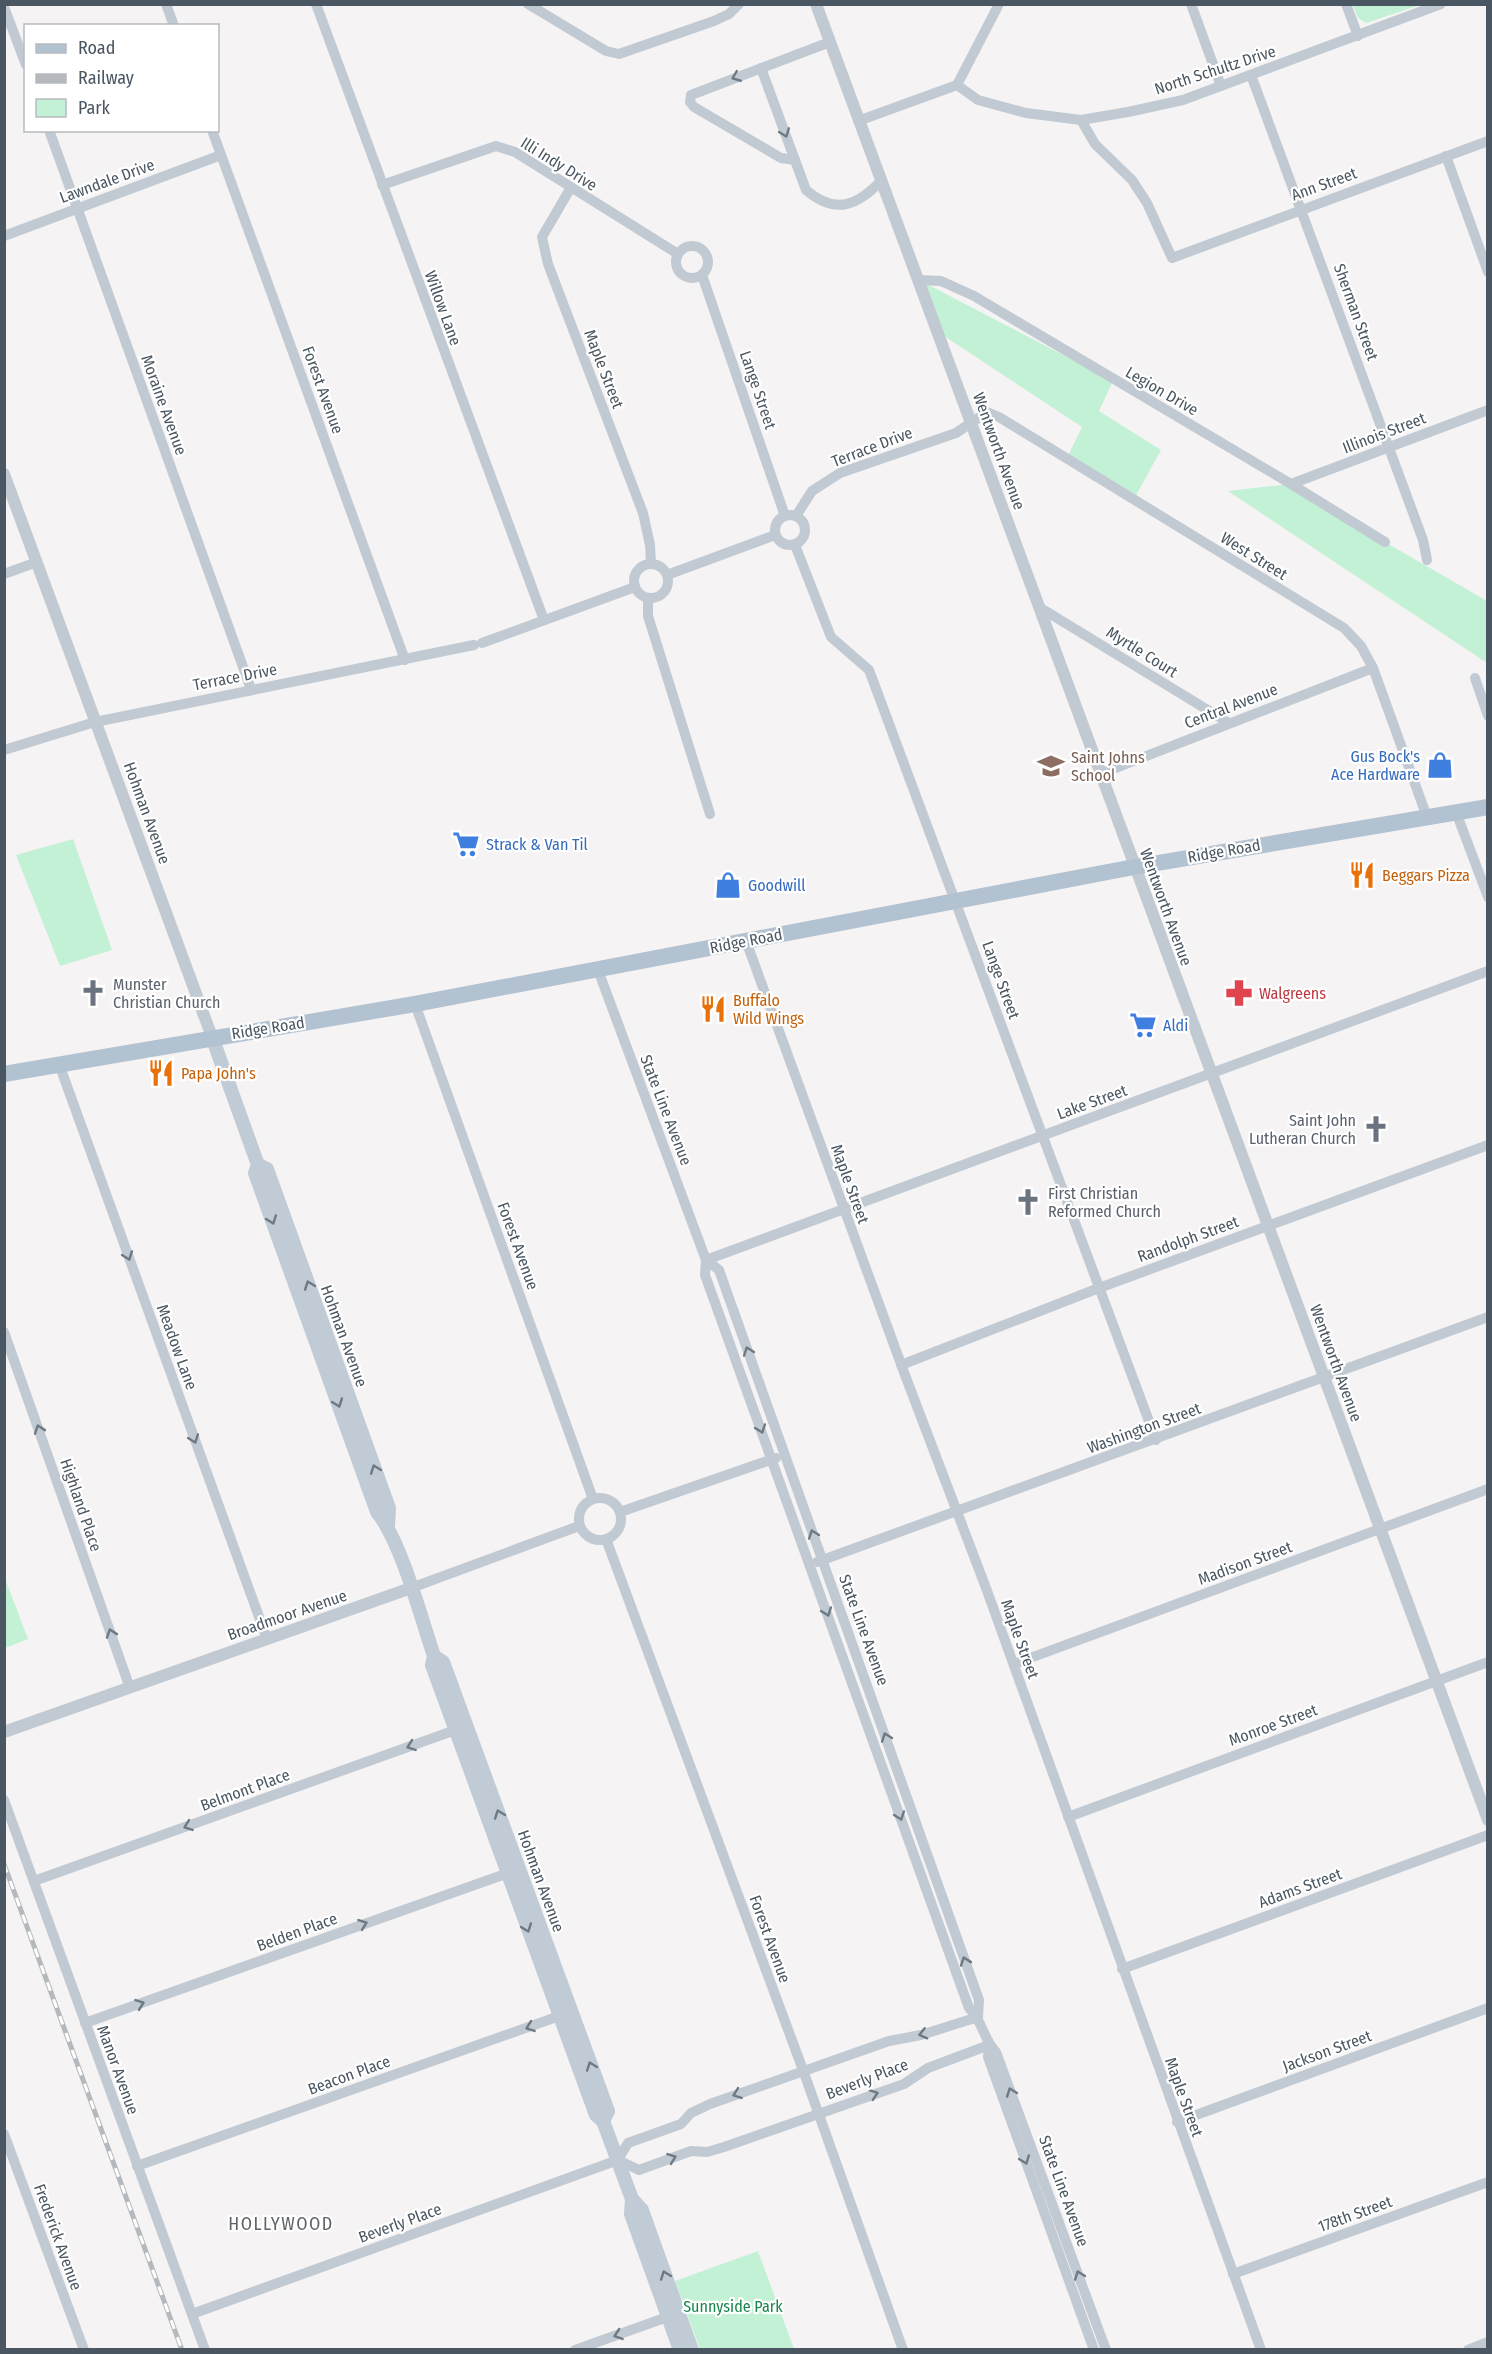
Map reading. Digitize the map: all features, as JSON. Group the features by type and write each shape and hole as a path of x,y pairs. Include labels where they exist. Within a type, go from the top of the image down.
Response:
{"main road":[{"name":"Ridge Road","path":"4,1074 415,1004 1134,867 1488,807"},
{"name":"Hohman Avenue","path":"212,1037 258,1164 267,1169 388,1508 388,1525 434,1656 443,1662 461,1728 565,2014 608,2111 603,2121 632,2199 642,2210 674,2315 680,2349"},
{"name":"Hohman Avenue","path":"674,2315 692,2349"}],"street":[{"path":"166,4 173,24"},
{"name":"Willow Lane","path":"316,4 381,185 544,620"},
{"path":"528,4 606,51 619,54 714,21 729,14 739,4"},
{"name":"Wentworth Avenue","path":"816,4 1488,1820"},
{"path":"1191,4 1221,86"},
{"path":"1346,4 1358,36"},
{"name":"North Schultz Drive","path":"957,86 978,100 1026,112 1081,120 1183,100 1441,4"},
{"path":"858,121 957,86 998,5"},
{"path":"4,7 24,60"},
{"path":"795,160 781,158 694,107 690,102 691,95 830,42"},
{"path":"761,68 806,190 819,202 832,206 865,197 888,199"},
{"name":"Sherman Street","path":"1251,75 1423,540 1427,560"},
{"name":"Ann Street","path":"1081,120 1095,144 1132,180 1147,203 1172,258 1488,141"},
{"name":"Moraine Avenue","path":"50,132 251,689"},
{"name":"Forest Avenue","path":"213,132 405,660"},
{"name":"Illi Indy Drive","path":"381,185 496,146 515,152 570,189 678,254"},
{"name":"Lawndale Drive","path":"4,236 221,155"},
{"path":"1446,156 1488,272"},
{"path":"865,197 881,181"},
{"name":"Maple Street","path":"570,189 542,237 548,264 643,513 650,545 651,564"},
{"path":"687,247 703,251 708,266 702,275 692,279 682,276 676,267 678,254 687,247"},
{"name":"Lange Street","path":"702,275 790,516"},
{"name":"Legion Drive","path":"919,280 941,280 974,296 1292,484 1385,542"},
{"name":"Illinois Street","path":"1292,484 1488,410"},
{"name":"West Street","path":"971,422 987,412 999,417 1344,628 1361,645 1373,668 1427,817"},
{"name":"Terrace Drive","path":"790,516 812,491 840,473 956,433 971,422"},
{"name":"Hohman Avenue","path":"4,474 212,1037"},
{"path":"790,516 805,528 803,538 795,544 781,543 775,535 777,521 790,516"},
{"path":"667,575 775,535"},
{"name":"Lange Street","path":"795,544 831,637 869,670 1156,1440"},
{"path":"4,574 37,562"},
{"path":"651,564 661,567 667,575 668,584 664,592 657,597 648,598 640,594 635,587 637,571 651,564"},
{"name":"Terrace Drive","path":"4,750 96,722 478,644 635,587"},
{"path":"648,598 648,616 710,814"},
{"name":"Myrtle Court","path":"1039,608 1229,723"},
{"name":"Central Avenue","path":"1100,774 1373,668"},
{"path":"1475,678 1488,716"},
{"path":"1456,812 1488,897"},
{"name":"Maple Street","path":"746,941 901,1365 1014,1664 1122,1970 1261,2349"},
{"name":"State Line Avenue","path":"598,970 706,1260 705,1275 969,2008 978,2017 989,2045 996,2052 1106,2349"},
{"name":"Lake Street","path":"706,1260 1488,971"},
{"name":"Forest Avenue","path":"415,1004 592,1499"},
{"name":"Meadow Lane","path":"59,1064 267,1639"},
{"name":"Randolph Street","path":"901,1365 1099,1288 1488,1145"},
{"name":"State Line Avenue","path":"706,1260 719,1270 979,2000 978,2017"},
{"name":"Washington Street","path":"810,1564 944,1514 957,1512 1156,1440 1488,1317"},
{"name":"Highland Place","path":"4,1332 130,1688"},
{"path":"620,1512 785,1455"},
{"name":"Madison Street","path":"1014,1664 1488,1489"},
{"path":"599,1497 612,1501 620,1512 621,1519 617,1532 606,1539 587,1537 579,1526 580,1510 592,1499 599,1497"},
{"name":"Broadmoor Avenue","path":"4,1732 579,1526"},
{"name":"Forest Avenue","path":"606,1539 819,2113 903,2349"},
{"name":"Monroe Street","path":"1068,1817 1488,1662"},
{"name":"Belmont Place","path":"34,1881 461,1728"},
{"path":"886,1776 898,1771"},
{"name":"Manor Avenue","path":"4,1800 136,2166 205,2349"},
{"name":"Adams Street","path":"1122,1970 1488,1835"},
{"name":"Belden Place","path":"85,2023 513,1871"},
{"name":"Jackson Street","path":"1178,2122 1488,2008"},
{"name":"Beacon Place","path":"136,2166 565,2014"},
{"name":"Beverly Place","path":"192,2314 618,2160 628,2143 681,2124 691,2113 710,2104 889,2041 921,2036 978,2017"},
{"name":"State Line Avenue","path":"989,2045 988,2057 1094,2349"},
{"name":"Beverly Place","path":"618,2160 639,2170 691,2151 707,2152 724,2147 904,2084 928,2068 989,2045"},
{"name":"Frederick Avenue","path":"4,2134 84,2349"},
{"name":"178th Street","path":"1233,2274 1488,2182"},
{"path":"1081,2313 1092,2309"},
{"path":"576,2349 674,2315"},
{"path":"1468,2349 1488,2342"}],"green space":[{"path":"1353,4 1420,5 1366,23 1358,18"},
{"path":"919,280 1113,381 1099,411 1161,450 1134,499 1067,458 1082,427 938,332"},
{"path":"1291,484 1487,601 1487,663 1228,491"},
{"path":"73,839 112,950 60,966 16,855"},
{"path":"4,1576 28,1639 5,1648 4,1648"},
{"name":"Sunnyside Park","path":"758,2251 794,2349 700,2349 675,2281"}],"railway":[{"path":"4,1864 182,2350"}],"place":[{"name":"Gus Bock's Ace Hardware","path":"1440,765"},
{"name":"Saint Johns School","path":"1051,766"},
{"name":"Strack & Van Til","path":"466,844"},
{"name":"Beggars Pizza","path":"1362,875"},
{"name":"Goodwill","path":"728,885"},
{"name":"Munster Christian Church","path":"93,993"},
{"name":"Walgreens","path":"1239,993"},
{"name":"Buffalo Wild Wings","path":"713,1009"},
{"name":"Aldi","path":"1143,1025"},
{"name":"Papa John's","path":"161,1073"},
{"name":"Saint John Lutheran Church","path":"1376,1129"},
{"name":"First Christian Reformed Church","path":"1028,1202"}],"district":[{"name":"HOLLYWOOD","path":"281,2224"}]}
